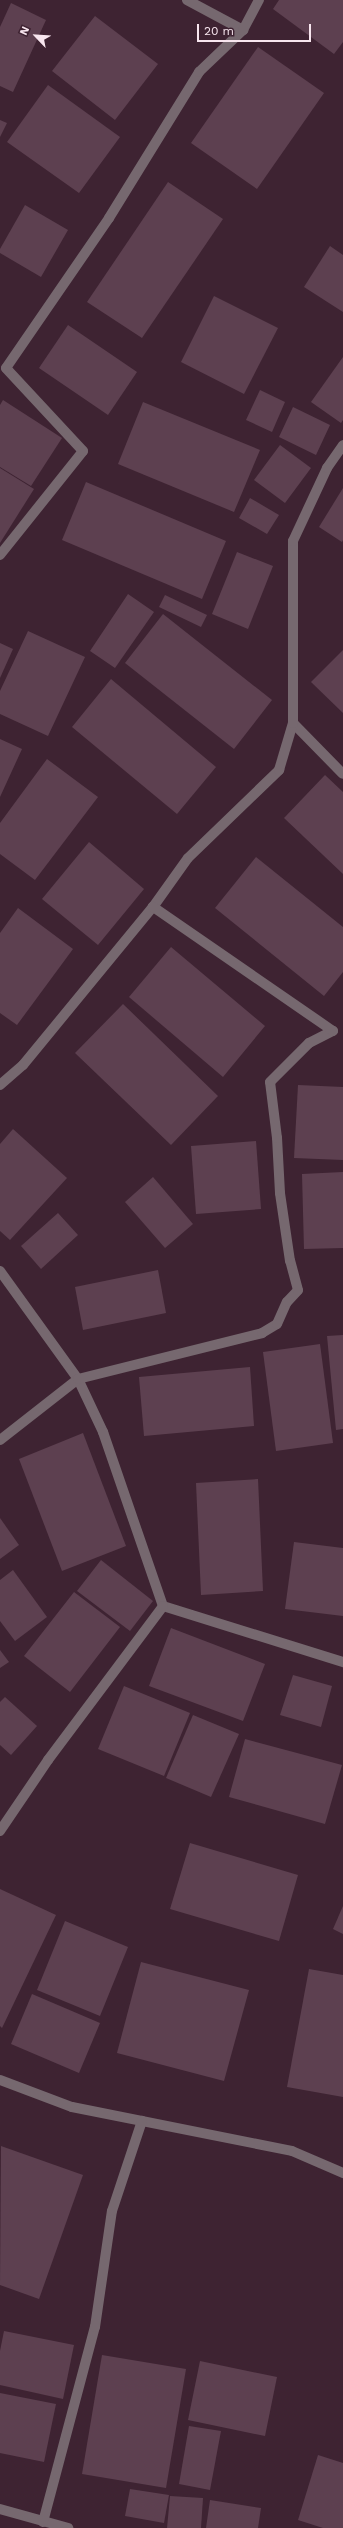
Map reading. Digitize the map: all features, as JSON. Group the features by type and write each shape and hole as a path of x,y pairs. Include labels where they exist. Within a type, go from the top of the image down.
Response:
{"street":[{"path":"187,0 243,30"},
{"path":"0,555 83,450 6,368 109,218 199,72 243,30 259,0"},
{"path":"0,1085 23,1065 153,907 188,858 279,770 293,723 293,541 326,468 343,445"},
{"path":"293,723 343,774"},
{"path":"0,1440 78,1379 262,1333 277,1324 287,1302 298,1290 290,1261 280,1193 277,1138 270,1082 309,1043 333,1031 153,907"},
{"path":"0,1271 78,1379 103,1432 163,1606"},
{"path":"163,1606 343,1662"},
{"path":"0,1831 48,1760 163,1606"},
{"path":"0,2080 72,2106 292,2151 343,2173"},
{"path":"43,2522 95,2328 112,2211 142,2121"},
{"path":"0,2509 68,2528"}],"building":[{"path":"279,0 343,0 343,42 334,54 273,9"},
{"path":"11,3 46,20 13,92 0,86 0,27"},
{"path":"95,16 158,64 115,120 52,71"},
{"path":"258,47 324,93 257,189 191,143"},
{"path":"48,85 120,137 79,193 7,142"},
{"path":"0,120 7,123 0,137"},
{"path":"168,182 223,219 142,338 87,302"},
{"path":"25,205 68,230 41,277 0,253 0,249"},
{"path":"330,246 343,255 343,312 304,287"},
{"path":"214,296 278,328 244,394 181,362"},
{"path":"68,325 137,372 108,415 39,368"},
{"path":"343,357 343,420 341,423 311,402"},
{"path":"260,390 285,402 272,432 246,420"},
{"path":"3,400 62,438 31,486 0,467 0,405"},
{"path":"143,402 260,450 234,512 118,464"},
{"path":"293,407 330,425 316,455 279,437"},
{"path":"280,445 311,468 285,503 254,480"},
{"path":"0,468 34,489 0,543"},
{"path":"86,482 226,541 202,599 62,540"},
{"path":"343,488 343,540 342,542 319,527"},
{"path":"250,498 279,515 267,534 239,518"},
{"path":"237,552 273,566 248,629 212,614"},
{"path":"128,594 154,612 115,668 90,651"},
{"path":"165,595 207,615 201,627 159,607"},
{"path":"163,614 272,700 234,749 125,663"},
{"path":"28,631 85,657 48,736 0,714 0,691"},
{"path":"0,643 13,649 0,678"},
{"path":"343,650 343,713 311,682"},
{"path":"111,679 216,767 177,814 72,727"},
{"path":"0,739 22,749 0,797"},
{"path":"47,759 98,797 35,880 0,854 0,823"},
{"path":"325,775 343,792 343,874 284,818"},
{"path":"89,842 144,889 98,945 42,899"},
{"path":"256,857 343,927 343,972 324,996 215,908"},
{"path":"18,908 73,949 17,1025 0,1013 0,933"},
{"path":"171,947 265,1026 223,1077 129,997"},
{"path":"123,1004 218,1096 171,1145 75,1053"},
{"path":"298,1085 343,1087 343,1160 294,1158"},
{"path":"13,1129 67,1178 10,1240 0,1231 0,1144"},
{"path":"256,1141 261,1209 196,1214 191,1146"},
{"path":"343,1172 343,1248 304,1249 302,1174"},
{"path":"153,1177 193,1224 165,1248 125,1202"},
{"path":"58,1213 78,1235 41,1269 21,1246"},
{"path":"158,1270 166,1313 83,1330 75,1287"},
{"path":"343,1335 343,1429 336,1430 327,1336"},
{"path":"320,1344 333,1443 276,1451 263,1352"},
{"path":"250,1367 254,1426 144,1436 139,1377"},
{"path":"83,1433 126,1546 62,1571 19,1459"},
{"path":"258,1479 263,1591 201,1595 196,1483"},
{"path":"0,1518 19,1545 0,1559"},
{"path":"294,1542 343,1548 343,1616 285,1609"},
{"path":"101,1560 153,1601 130,1631 77,1591"},
{"path":"13,1570 47,1617 15,1641 0,1621 0,1580"},
{"path":"74,1592 120,1627 70,1692 24,1656"},
{"path":"171,1628 265,1664 243,1721 149,1686"},
{"path":"0,1650 9,1662 0,1668"},
{"path":"293,1675 332,1686 321,1727 280,1715"},
{"path":"124,1686 190,1713 164,1776 98,1749"},
{"path":"5,1697 37,1726 11,1755 0,1745 0,1702"},
{"path":"193,1715 239,1734 211,1797 166,1778"},
{"path":"245,1739 342,1765 325,1824 229,1797"},
{"path":"190,1843 298,1875 279,1941 170,1909"},
{"path":"0,1889 56,1915 2,2028 0,2026"},
{"path":"343,1906 343,1934 333,1929"},
{"path":"65,1921 128,1947 100,2016 37,1990"},
{"path":"141,1962 249,1990 224,2081 117,2053"},
{"path":"309,1969 343,1975 343,2097 287,2087"},
{"path":"32,1994 100,2023 79,2073 11,2044"},
{"path":"1,2146 83,2175 39,2299 0,2285"},
{"path":"4,2331 74,2345 63,2399 0,2385 0,2351"},
{"path":"102,2355 186,2369 166,2488 82,2474"},
{"path":"200,2361 277,2377 265,2436 188,2420"},
{"path":"0,2393 56,2404 44,2462 0,2453"},
{"path":"189,2426 221,2431 210,2490 179,2484"},
{"path":"318,2455 343,2463 343,2528 323,2528 298,2520"},
{"path":"130,2489 169,2495 164,2523 125,2516"},
{"path":"170,2496 203,2498 201,2528 167,2528"},
{"path":"210,2500 261,2508 258,2528 206,2528"}]}
